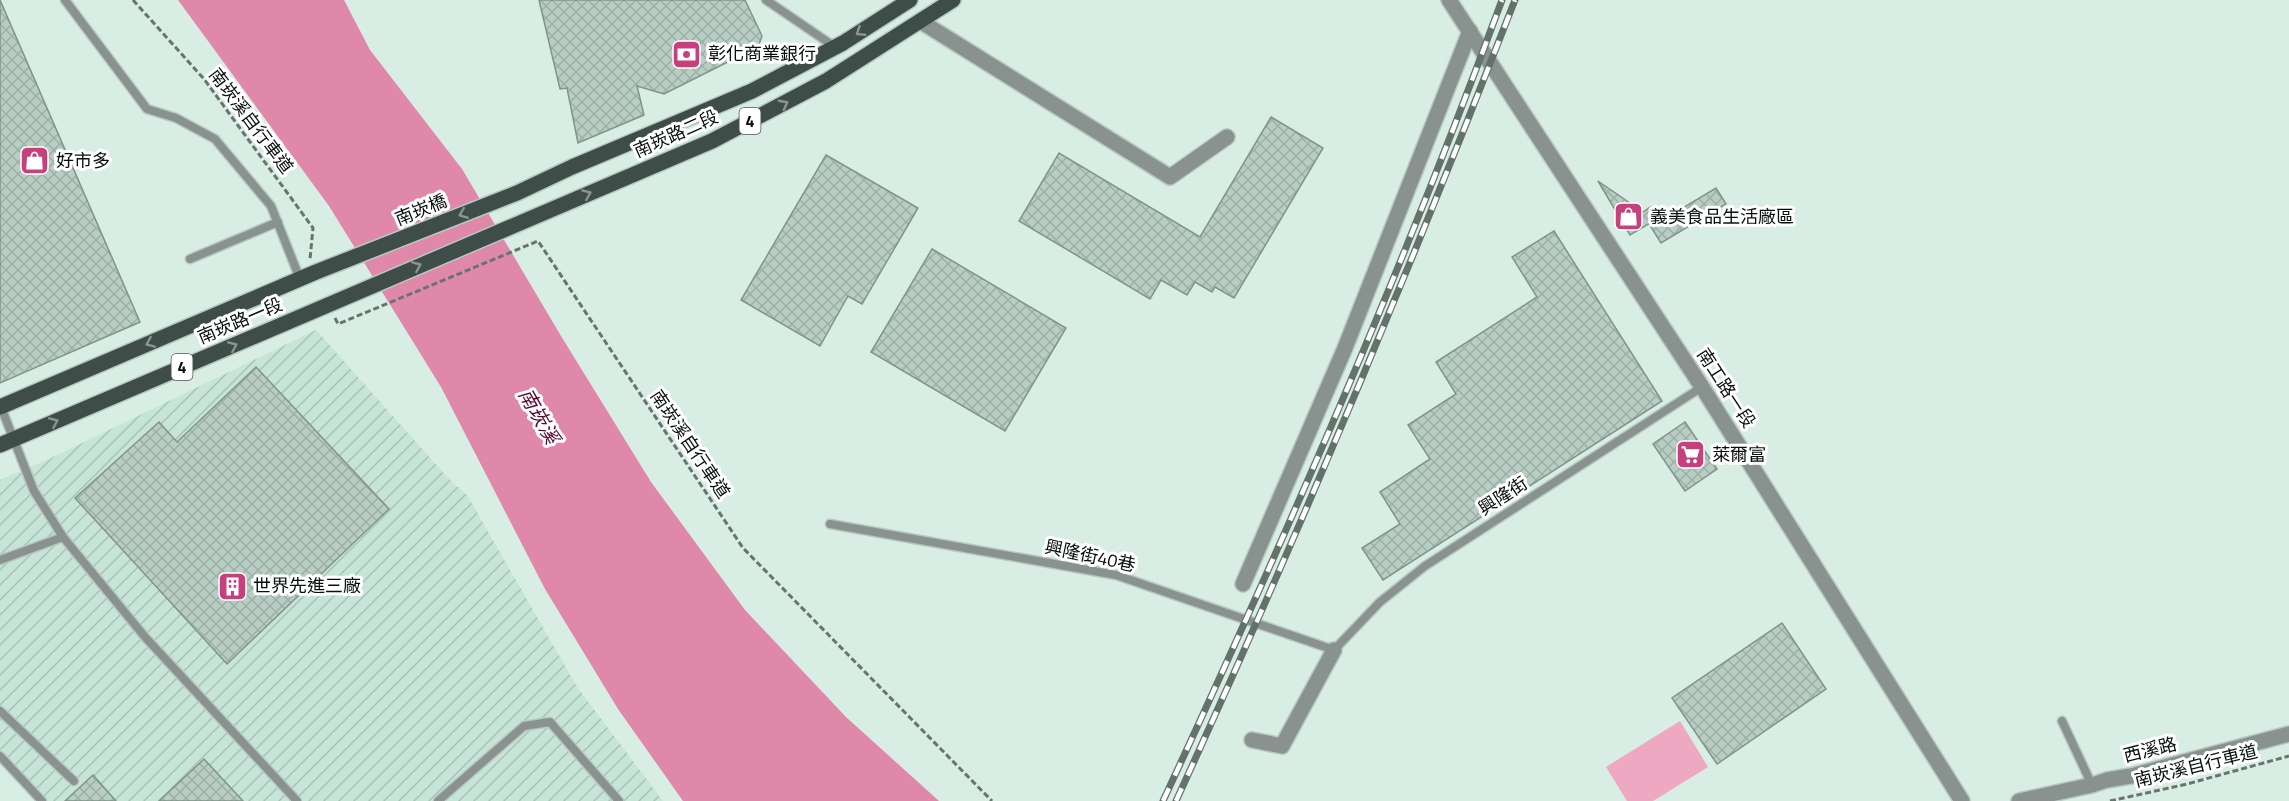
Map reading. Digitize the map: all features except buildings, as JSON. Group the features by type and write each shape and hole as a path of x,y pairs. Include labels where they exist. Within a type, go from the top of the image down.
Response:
{"main road":[{"name":"南崁路二段","path":"518,193 572,167 752,92 835,47 909,0"},
{"name":"南崁路二段","path":"363,289 712,141 826,81 952,0"},
{"name":"南崁橋","path":"340,263 518,193"},
{"name":"南崁路一段","path":"0,407 340,263"},
{"name":"南崁路一段","path":"6,443 363,289"}],"street":[{"name":"南工路一段","path":"1449,0 1702,387 1962,801"},
{"path":"920,21 1170,177 1227,137"},
{"path":"1243,584 1345,348 1470,31"},
{"path":"1252,740 1282,746 1334,650"},
{"name":"西溪路","path":"2019,801 2092,786 2107,780 2131,776 2289,734"}],"lane":[{"path":"65,0 147,109 176,118 215,139 272,206 300,279"},
{"path":"766,0 835,47"},
{"path":"190,259 278,222"},
{"name":"興隆街","path":"1334,650 1380,603 1425,566 1702,387"},
{"path":"0,407 6,443 63,537 145,638 297,801"},
{"name":"興隆街40巷","path":"830,524 1116,575 1334,650"},
{"path":"0,560 63,537"},
{"path":"0,711 74,781"},
{"path":"2062,721 2092,786"},
{"path":"438,801 524,726 549,723 619,801"},
{"path":"0,756 42,801"}],"path":[{"name":"南崁溪自行車道","path":"133,0 204,79 313,228 310,259 316,272"},
{"name":"南崁溪自行車道","path":"338,324 538,241 743,548 992,801"},
{"name":"南崁溪自行車道","path":"2110,801 2187,784 2289,756"}],"shaded area":[{"path":"316,330 448,478 467,495 577,687 663,801 44,801 0,750 0,480 49,459"},
{"path":"1680,721 1708,767 1653,801 1627,801 1606,767"}],"water":[{"name":"南崁溪","path":"178,0 344,0 370,50 462,169 651,482 745,610 846,717 939,801 683,801 618,709 545,589 441,387 329,206"}],"railway":[{"path":"1163,801 1341,404 1424,203 1502,0"},
{"path":"1176,801 1352,403 1515,0"}],"place":[{"name":"彰化商業銀行","path":"687,54"},
{"name":"好市多","path":"35,161"},
{"name":"義美食品生活廠區","path":"1629,217"},
{"name":"萊爾富","path":"1691,455"},
{"name":"世界先進三廠","path":"232,586"}]}
